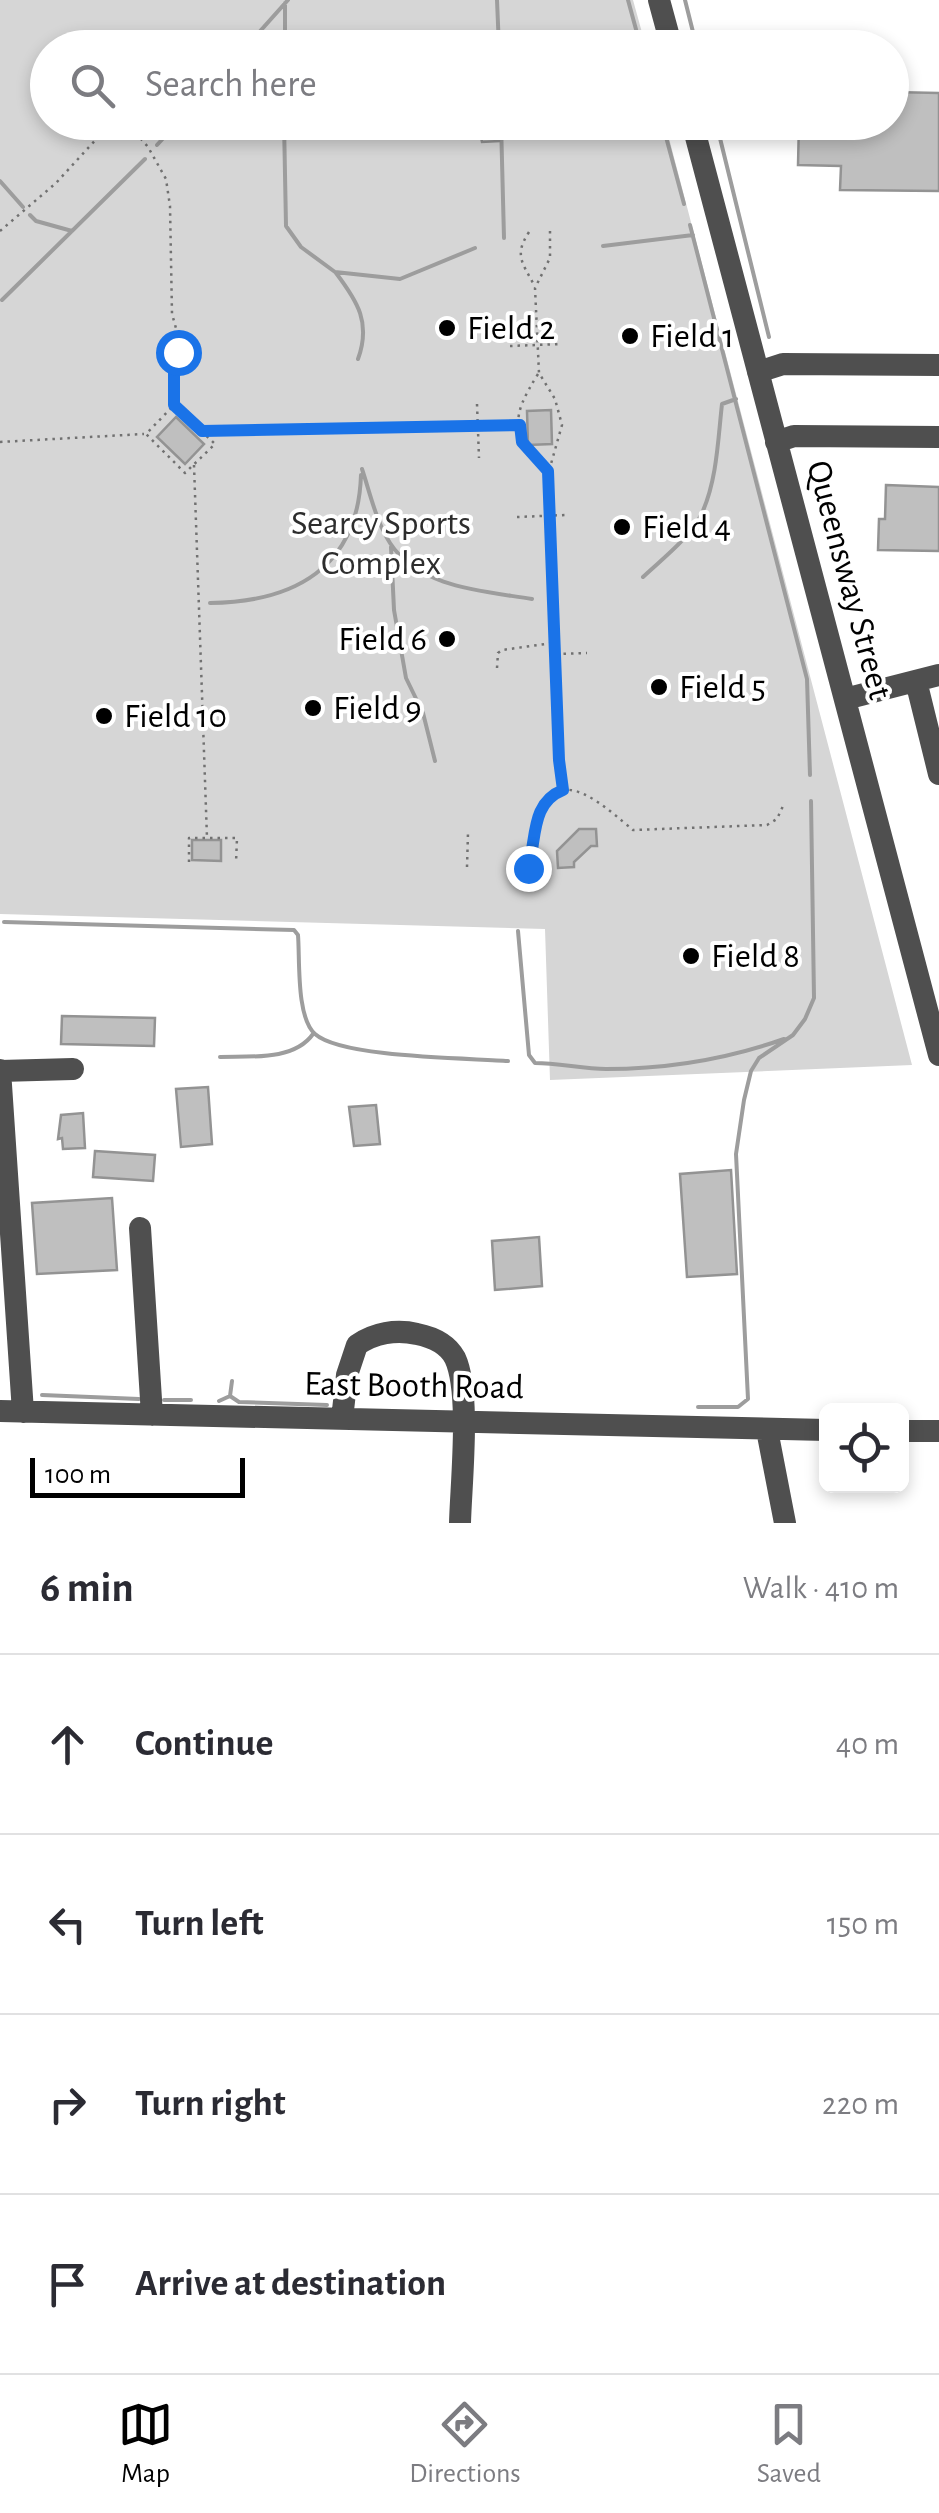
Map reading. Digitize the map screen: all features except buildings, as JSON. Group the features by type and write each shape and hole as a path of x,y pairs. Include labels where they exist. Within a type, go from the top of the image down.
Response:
{"street":[{"path":"659,0 667,30"},
{"name":"Queensway Street","path":"697,140 934,1019 939,1055"},
{"path":"758,372 783,364 939,365"},
{"path":"776,442 794,436 939,437"},
{"path":"845,699 939,675"},
{"path":"916,681 939,774"},
{"path":"12,1411 0,1071 72,1069"},
{"path":"140,1228 152,1415"},
{"path":"342,1420 347,1375 357,1346 384,1333 409,1332 435,1338 454,1356 462,1384 460,1523"},
{"name":"East Booth Road","path":"12,1411 819,1430"},
{"path":"768,1430 785,1523"},
{"path":"909,1431 939,1431"}],"path":[{"path":"0,230 56,183 97,140"},
{"path":"0,442 146,434 174,405 174,365 180,346 173,318 166,179 142,140"},
{"path":"535,288 550,258 550,231"},
{"path":"530,232 520,246 521,259 535,288 538,374 519,404 520,425 522,442 548,471"},
{"path":"510,346 562,344"},
{"path":"538,374 555,399 562,426 548,471 563,790"},
{"path":"477,404 479,458"},
{"path":"146,434 186,474 214,444 174,405"},
{"path":"202,431 520,425"},
{"path":"194,465 207,838"},
{"path":"516,517 566,515"},
{"path":"496,668 502,650 554,642"},
{"path":"555,654 587,653"},
{"path":"528,868 539,811 552,794 563,790 586,792 633,830 767,825 777,819 783,806"},
{"path":"467,868 468,833"},
{"path":"189,862 189,838 236,838 236,863"}],"green space":[{"name":"Searcy Sports Complex","path":"0,0 633,0 641,30 30,30 30,140 669,140 912,1065 550,1080 545,929 0,914"}],"waterway":[{"path":"261,30 288,0"},
{"path":"497,0 498,30"},
{"path":"628,0 636,30"},
{"path":"685,0 692,30"},
{"path":"285,3 285,30"},
{"path":"157,145 162,140"},
{"path":"284,140 286,226 301,247 335,272 400,279 475,248"},
{"path":"501,140 504,238"},
{"path":"667,140 684,204"},
{"path":"720,140 769,337"},
{"path":"2,300 145,159"},
{"path":"0,181 23,207"},
{"path":"30,215 36,221 72,231"},
{"path":"690,225 807,679 810,775"},
{"path":"603,246 693,235"},
{"path":"336,273 351,294 363,324 358,359"},
{"path":"643,577 683,539 702,513 714,473 722,404 736,399"},
{"path":"362,469 381,526 402,558 418,570 454,585 532,599"},
{"path":"210,603 269,596 316,574 348,534 361,475"},
{"path":"391,547 394,610 406,678 423,713 435,761"},
{"path":"698,1407 738,1407 748,1399 736,1154 751,1071 759,1058 793,1035 814,998 811,801"},
{"path":"4,922 294,930 298,935 302,1002 315,1034 329,1042 378,1052 508,1061"},
{"path":"518,931 529,1055 535,1063 597,1069 651,1067 696,1062 784,1039"},
{"path":"220,1057 283,1053 305,1043 313,1034"},
{"path":"230,1396 232,1381"},
{"path":"42,1395 139,1399"},
{"path":"219,1401 230,1396 239,1402 327,1405"},
{"path":"164,1400 191,1400"}],"place":[{"name":"Field 2","path":"447,328"},
{"name":"Field 1","path":"630,336"},
{"name":"Field 4","path":"622,527"},
{"name":"Field 6","path":"447,639"},
{"name":"Field 5","path":"659,687"},
{"name":"Field 9","path":"313,708"},
{"name":"Field 10","path":"104,716"},
{"name":"Field 8","path":"691,956"}],"route":[{"path":"178,352 174,365 174,405 202,431 520,425 522,442 548,471 563,790 552,794 539,811 528,868"}]}
